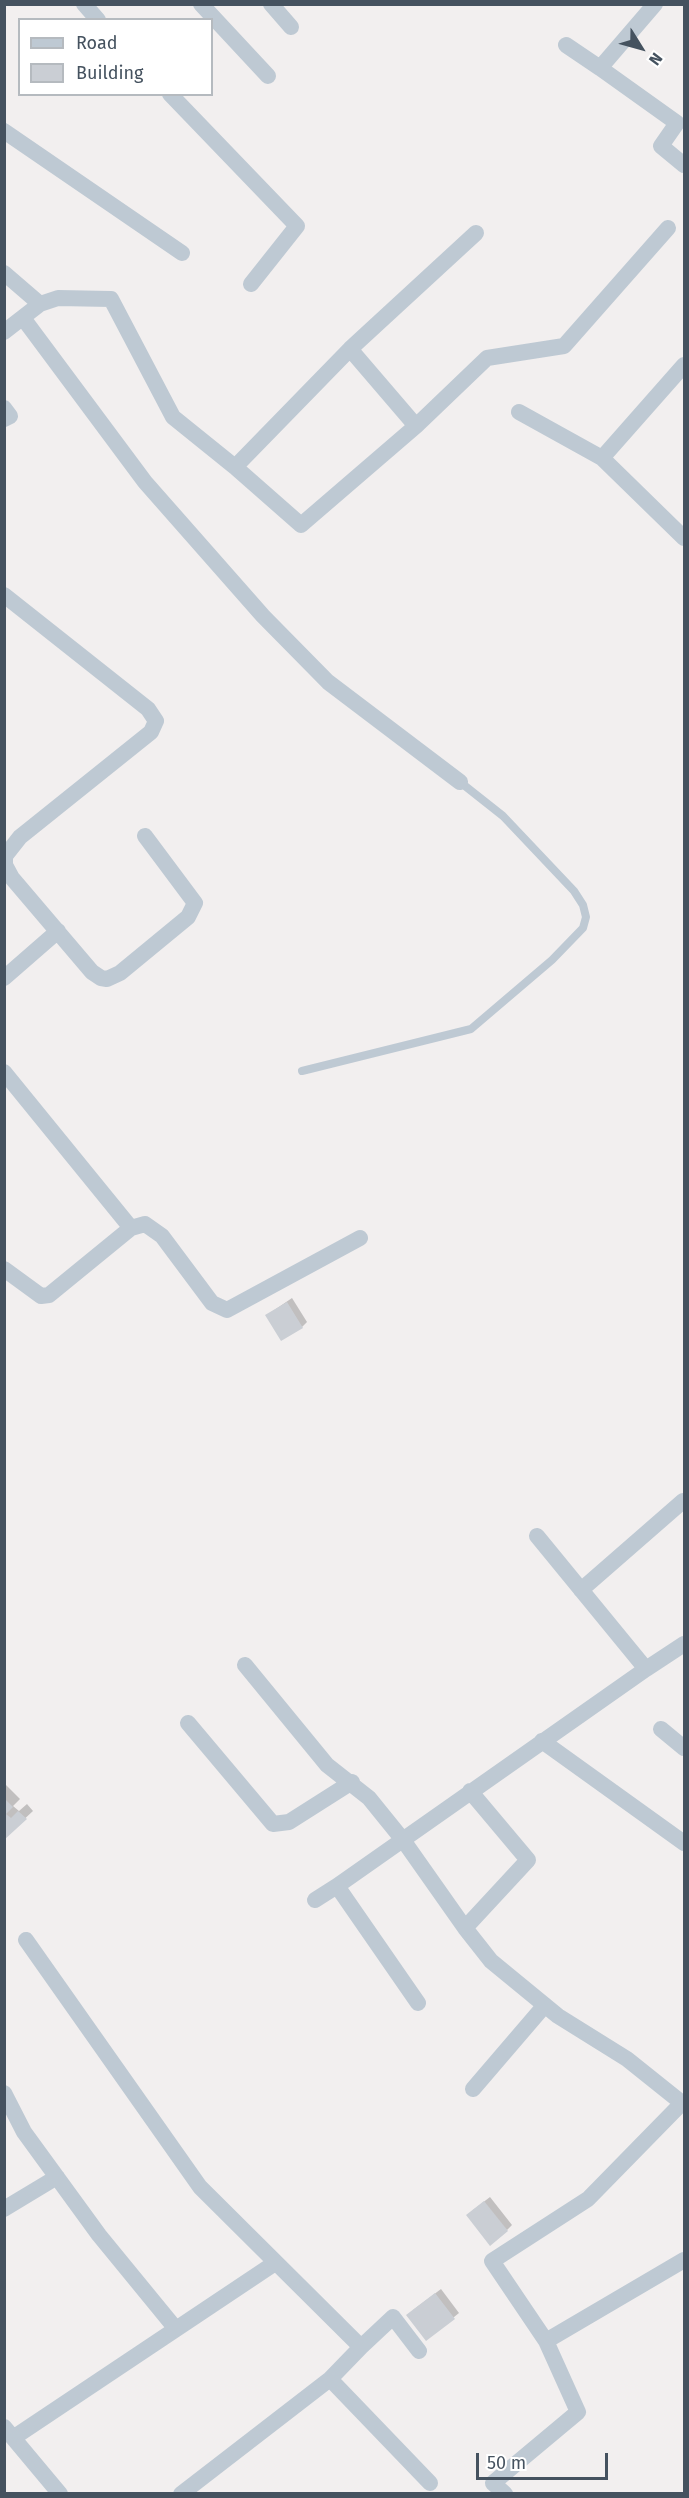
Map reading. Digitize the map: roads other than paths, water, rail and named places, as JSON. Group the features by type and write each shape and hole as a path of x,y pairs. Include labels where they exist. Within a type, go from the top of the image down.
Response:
{"street":[{"path":"84,4 96,18"},
{"path":"201,4 268,76"},
{"path":"271,4 291,27"},
{"path":"600,68 655,4"},
{"path":"566,45 681,119 661,145 684,165"},
{"path":"172,96 297,226 251,284"},
{"path":"4,131 182,253"},
{"path":"4,332 40,304 58,298 111,298 173,417 301,525 416,426 487,358 564,346 668,228"},
{"path":"234,467 350,349 476,233"},
{"path":"4,273 40,304"},
{"path":"23,318 145,482 263,616 328,682 460,782"},
{"path":"350,349 416,426"},
{"path":"602,458 684,365"},
{"path":"4,408 10,416 4,419"},
{"path":"519,412 602,458 684,538"},
{"path":"4,595 148,709 156,721 151,732 20,837 5,856 5,865 58,932 92,972 107,979 120,974 188,917 195,903 193,897 145,836"},
{"path":"4,978 58,932"},
{"path":"4,1072 131,1228"},
{"path":"4,1269 41,1296 49,1295 131,1228 145,1224 152,1227 212,1303 227,1310 360,1238"},
{"path":"582,1590 683,1501"},
{"path":"537,1536 646,1669"},
{"path":"315,1900 684,1644"},
{"path":"245,1665 327,1765 352,1782 403,1839 465,1928 491,1960 545,2005 627,2059 683,2101 588,2199 492,2261 546,2341 578,2412 493,2483 505,2493"},
{"path":"188,1723 273,1824 289,1822 352,1782"},
{"path":"661,1730 684,1748"},
{"path":"543,1741 684,1843"},
{"path":"465,1928 528,1860 470,1791"},
{"path":"337,1886 418,2003"},
{"path":"26,1940 200,2187 362,2347"},
{"path":"473,2088 545,2005"},
{"path":"4,2093 24,2132 99,2235 176,2329"},
{"path":"4,2209 57,2177"},
{"path":"546,2341 684,2260"},
{"path":"60,2493 9,2433 176,2329 275,2263"},
{"path":"181,2493 330,2379 393,2317 419,2351"},
{"path":"330,2379 430,2483"}],"lane":[{"path":"302,1071 471,1029 552,960 583,928 586,917 583,905 574,891 503,816 460,782"}]}
